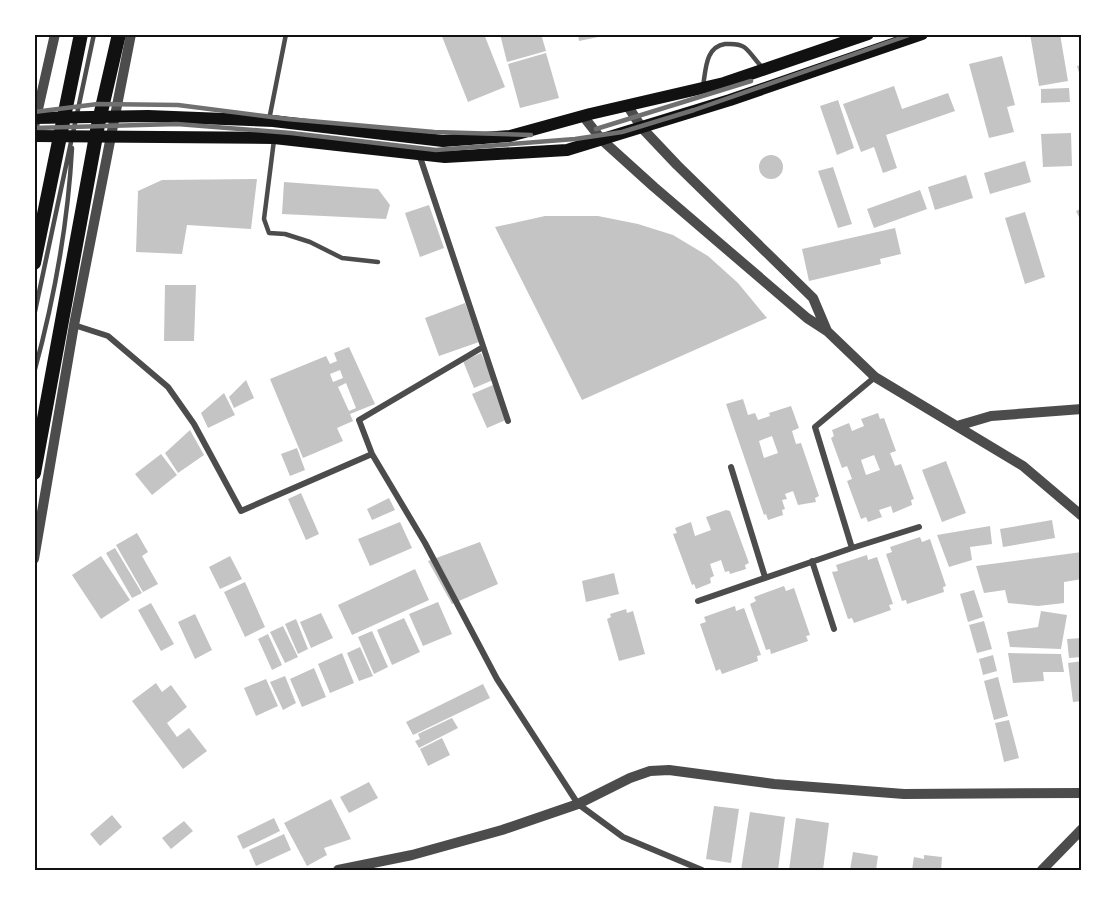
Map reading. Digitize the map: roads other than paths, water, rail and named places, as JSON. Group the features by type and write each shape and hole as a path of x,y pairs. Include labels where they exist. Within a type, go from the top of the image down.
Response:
{"main road":[{"path":"34,263 81,34"},
{"path":"34,473 98,125 119,34"},
{"path":"35,121 117,117 268,121 443,141 510,136 702,88 765,70 868,34"},
{"path":"34,136 274,138 445,157 567,150 642,128 922,34"}],"street":[{"path":"35,121 55,34"},
{"path":"34,559 74,325 117,117 131,34"},
{"path":"627,105 642,128 813,298 827,331"},
{"path":"583,116 602,140 807,318 827,331 875,377 1023,465 1082,516"},
{"path":"418,153 508,421"},
{"path":"74,325 108,336 168,387 194,424 242,511 372,454"},
{"path":"483,347 359,420 372,454 426,543 497,679 578,804 623,837 702,870"},
{"path":"852,548 815,427 875,377"},
{"path":"957,426 991,416 1082,409"},
{"path":"730,467 765,577"},
{"path":"698,601 919,527"},
{"path":"812,561 834,629"},
{"path":"338,870 412,855 578,804 630,778 650,771 669,770 774,784 904,794 1082,793"},
{"path":"1042,870 1082,829"}],"lane":[{"path":"34,316 94,34"},
{"path":"268,121 286,34"},
{"path":"702,88 707,60 711,51 720,45 734,43 743,46 765,70"},
{"path":"34,373 44,339 69,194 73,136"},
{"path":"274,138 264,219 269,233 285,234 310,242 342,258 378,262"}],"railway":[{"path":"34,128 177,124 291,133 436,150 575,139 622,132 694,110 912,34"},
{"path":"596,129 751,81"},
{"path":"34,112 98,104 178,105 287,119 434,132 531,135"}]}
